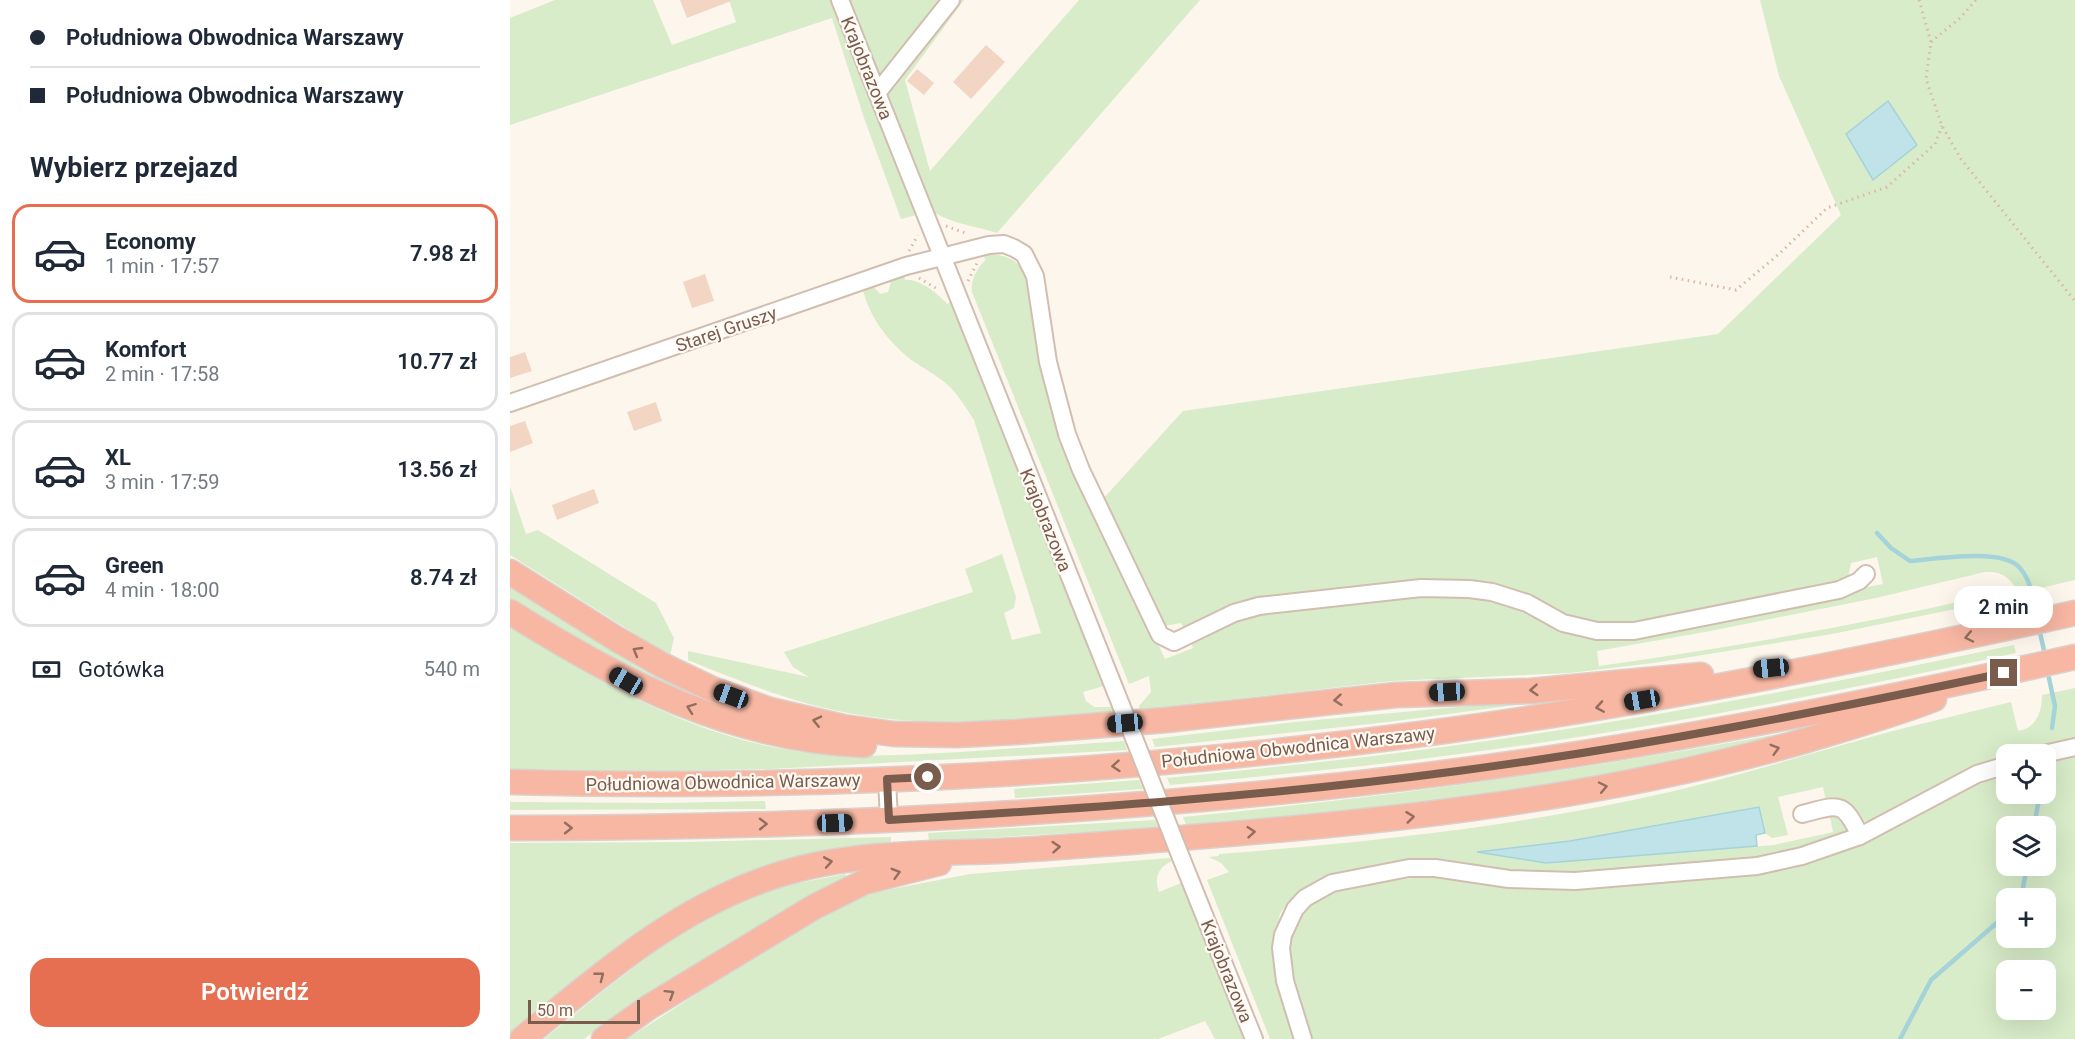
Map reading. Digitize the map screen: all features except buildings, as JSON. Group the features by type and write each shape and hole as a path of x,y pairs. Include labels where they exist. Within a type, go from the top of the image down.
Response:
{"highway":[{"path":"510,572 662,665 712,689 770,710 843,727 894,734 957,735 1084,727"},
{"path":"510,612 626,681 679,704 767,732 846,744 929,746 985,742 1084,727 1314,702 1396,695 1530,690 1622,683 1885,655"},
{"name":"Południowa Obwodnica Warszawy","path":"510,782 697,784 887,779 1103,767 1441,731 1632,702 1885,655 2075,613"},
{"path":"510,828 596,828 889,820 1142,804 1460,771 1736,727 2075,657"},
{"path":"522,1039 640,944 684,916 722,896 754,883 809,866 859,857 998,851 1352,824 1537,799 1753,756 1896,714 2004,673"},
{"path":"604,1039 649,1007 771,931 854,887 917,867 998,851"}],"street":[{"name":"Krajobrazowa","path":"840,0 1254,1039"},
{"path":"877,93 951,0"},
{"name":"Starej Gruszy","path":"510,403 906,267 989,245 1004,244 1024,254 1032,265 1050,372 1066,434 1081,470 1160,635 1174,642 1234,614 1259,606 1421,588 1492,592 1527,603 1563,623 1597,631 1634,631 1839,590 1859,581 1866,574"},
{"path":"2056,751 2075,747"},
{"path":"1304,1039 1285,981 1281,948 1283,935 1291,915 1305,898 1332,884 1409,868 1435,868 1520,880 1575,881 1757,866 1802,856 1860,836 1977,774 1996,768"},
{"path":"887,779 889,820"},
{"path":"1802,814 1838,807 1846,810 1860,836"}],"path":[{"path":"1918,0 1931,42 1926,79 1942,126 1960,159 2075,301"},
{"path":"1931,42 1960,18 1976,0"},
{"path":"1670,277 1736,290 1779,254 1827,208 1887,187 1935,144 1942,126"},
{"path":"939,223 968,235 972,239"},
{"path":"914,274 943,292"}],"green space":[{"path":"555,0 653,0 672,45 736,22 729,0 964,0 905,80 930,171 1079,0 1200,0 997,233 954,221 932,211 901,219 864,118 832,18 510,125 510,18"},
{"path":"1760,0 2075,0 2075,580 2019,593 2005,576 1985,572 1876,598 1597,651 1599,666 1791,636 1980,597 1989,597 1990,602 1832,634 1653,663 1570,673 1392,681 1140,710 1139,706 1151,692 1149,676 1129,684 972,292 975,275 985,261 984,254 1008,258 1023,271 1030,287 1049,398 1062,443 1084,495 1135,593 1165,659 1193,648 1190,641 1229,620 1256,612 1435,590 1491,595 1525,607 1554,623 1573,630 1615,635 1883,584 1877,557 1851,563 1848,579 1838,586 1636,627 1598,627 1574,622 1553,614 1534,602 1507,592 1471,584 1435,581 1254,603 1184,630 1181,623 1164,626 1158,620 1102,500 1183,411 1718,334 1841,215 1779,76"},
{"path":"904,275 905,280 922,284 934,291 947,304 952,302 1104,686 1083,692 1086,701 1094,707 1112,707 1113,712 983,722 885,719 832,710 790,698 688,660 688,651 809,677 793,667 784,652 973,592 965,569 1002,554 1016,597 1014,608 1004,613 1012,640 1041,633 974,420 949,386 894,345 875,319 866,300 863,290 874,287 880,294 888,292 891,281"},
{"path":"510,486 526,534 538,530 656,603 674,638 670,656 510,555"},
{"path":"510,585 775,723 683,695 635,674 580,644 510,600"},
{"path":"510,626 638,700 706,728 778,748 823,754 892,755 1124,741 1127,750 770,769 659,771 510,769"},
{"path":"2014,645 2016,653 1947,668 1599,734 1315,771 1170,785 1167,778 1391,754 1534,734 1672,712"},
{"path":"2075,688 2075,739 2051,744 1996,744 1996,760 1961,773 1875,822 1862,821 1826,802 1823,787 1778,797 1788,835 1772,838 1765,833 1759,808 1570,841 1479,852 1546,863 1774,845 1833,832 1829,812 1837,813 1847,827 1846,832 1840,836 1780,854 1706,863 1560,874 1380,866 1329,876 1301,890 1288,902 1280,914 1274,938 1274,964 1297,1039 1270,1039 1207,880 1229,872 1221,863 1209,857 1219,856 1219,854 1427,834 1582,810 1695,786 2011,702 2018,731 2029,727 2037,719 2042,695"},
{"path":"1522,701 1523,704 1388,722 1155,747 1152,739 1295,722"},
{"path":"1790,732 1791,736 1642,768 1440,802 1339,813 1186,825 1183,817 1488,781"},
{"path":"2075,753 2075,1039 1310,1039 1294,992 1288,952 1293,926 1311,904 1327,894 1350,887 1420,877 1445,877 1479,884 1534,890 1599,888 1755,871 1996,773 1996,804 2056,804 2056,758"},
{"path":"1139,780 1143,789 1015,798 1014,789"},
{"path":"765,801 766,809 510,810 510,802"},
{"path":"1155,820 1158,828 929,841 928,833"},
{"path":"891,837 891,844 757,870 710,889 658,921 510,1036 510,843"},
{"path":"1170,858 1172,861 1163,866 1158,874 1159,892 1181,883 1245,1039 1215,1039 1205,1021 1158,1039 627,1039 802,926 871,893 970,874"},
{"path":"845,874 848,880 774,917 611,1019 584,1039 544,1039 643,961 722,910 774,889"}],"water":[{"path":"1888,101 1917,145 1873,180 1846,134"},
{"path":"1759,807 1765,833 1756,835 1757,846 1546,863 1477,852 1570,841"}],"waterway":[{"path":"1877,533 1891,548 1910,561 1967,556 1983,556 2010,561 2019,567 2026,577 2036,614"},
{"path":"2039,628 2045,655"},
{"path":"2047,669 2055,706 2052,728"},
{"path":"2036,816 2038,804"},
{"path":"2023,888 2025,876"},
{"path":"1900,1039 1931,980 1996,924"}],"route":[{"path":"928,777 887,779 889,820 1150,803 1460,771 1648,743 2004,673"}]}
